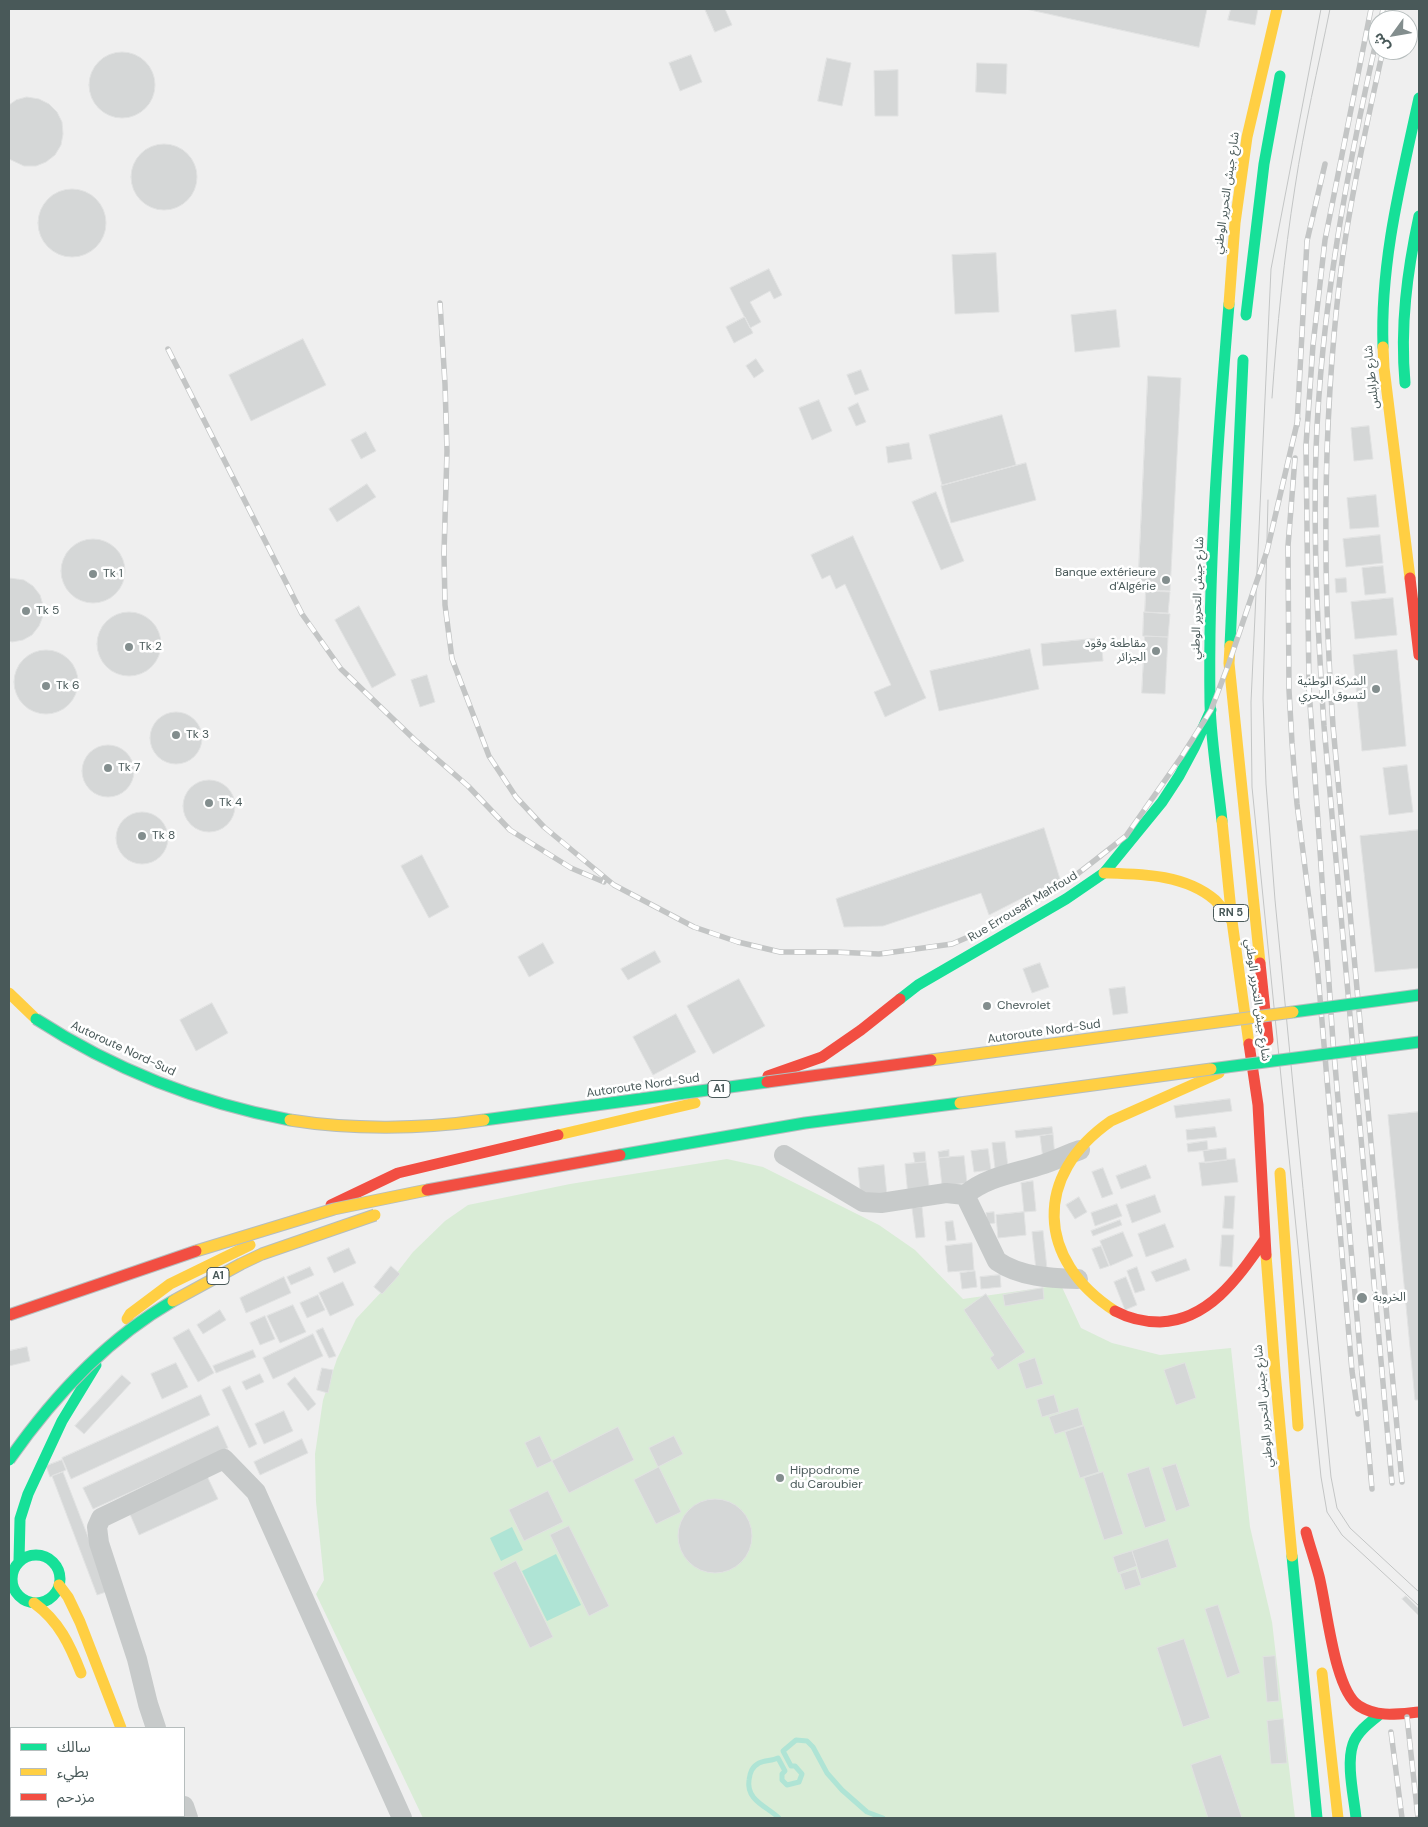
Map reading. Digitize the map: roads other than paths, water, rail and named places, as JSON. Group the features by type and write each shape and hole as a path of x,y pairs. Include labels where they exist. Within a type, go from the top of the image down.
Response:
{"main road":[{"name":"شارع جيش التحرير الوطني","path":"1277,9 1247,137 1235,223 1217,454 1211,581 1210,694 1232,921 1258,1105 1264,1239 1317,1818"},
{"path":"1245,331 1261,183 1282,64"},
{"name":"شارع طرابلس","path":"1419,98 1389,239 1382,319 1384,368 1419,655"},
{"path":"1406,398 1402,345 1404,294 1419,216"},
{"name":"شارع جيش التحرير الوطني","path":"1244,350 1229,653 1272,1078"},
{"path":"1210,694 1232,693"},
{"name":"Rue Errousafi Mahfoud","path":"19,1561 18,1536 20,1518 47,1449 82,1386 130,1314 170,1284 398,1173 696,1102 822,1057 861,1030 918,985 1066,899 1104,873 1162,802 1194,748 1211,710"},
{"path":"1104,873 1145,874 1180,882 1213,898 1232,921"},
{"path":"9,993 36,1018"},
{"name":"Autoroute Nord-Sud","path":"36,1018 74,1043 147,1078 213,1102 292,1121 394,1127 457,1124 1419,995"},
{"path":"9,1004 36,1018"},
{"name":"A1","path":"9,1315 176,1257 334,1209 483,1179 805,1123 1419,1042"},
{"path":"1242,1065 1196,1082 1118,1116 1098,1131 1080,1150 1067,1169 1054,1206 1054,1226 1067,1265 1101,1303 1129,1318 1162,1322 1185,1318 1210,1304 1228,1289 1264,1239"},
{"path":"1278,1157 1299,1433"},
{"name":"A1","path":"9,1460 42,1413 98,1355 142,1320 182,1296 245,1262 287,1245 483,1179"},
{"path":"30,1491 33,1518"},
{"path":"1316,1622 1306,1527 1319,1576 1340,1676 1349,1696 1359,1706 1379,1715 1419,1712"},
{"path":"9,1607 30,1602 42,1602 50,1599 56,1593 60,1585 58,1569 44,1552 19,1561 12,1575 12,1583 19,1596 30,1602 44,1609 62,1631 85,1684"},
{"path":"60,1585 80,1622 121,1727"},
{"path":"1320,1660 1338,1818"},
{"path":"1356,1818 1351,1756 1353,1744 1360,1732 1379,1715"}],"street":[{"path":"784,1155 863,1202 881,1203 946,1193 965,1195 974,1188 1002,1175 1044,1164 1080,1150"},
{"path":"965,1195 997,1261 1005,1267 1044,1278 1078,1279"},
{"path":"156,1727 137,1658 98,1543 97,1527 101,1518 224,1460 256,1492 402,1818"}],"waterway":[{"path":"779,1818 754,1798 749,1787 749,1777 752,1770 761,1762 778,1758 785,1771 782,1774 782,1780 787,1785 799,1782 802,1774 795,1766 791,1766 783,1751 796,1740 807,1741 813,1747 827,1773 842,1790 867,1812 883,1818"}],"tram line":[{"path":"1321,9 1271,269 1251,702 1252,787 1321,1477 1327,1512 1342,1535 1419,1606"},
{"path":"1272,398 1281,292 1291,213 1303,142 1330,9"},
{"path":"1268,500 1263,698 1266,784 1275,900 1331,1477 1337,1508 1350,1528 1419,1592"}],"railway":[{"path":"1371,9 1325,240 1313,345 1306,445 1309,689 1333,1042 1372,1489"},
{"path":"1372,60 1337,240 1323,345 1316,450 1315,519 1324,726 1392,1483"},
{"path":"1381,60 1351,203 1336,313 1328,431 1326,549 1329,667 1333,726 1402,1482"},
{"path":"1297,425 1307,241 1325,164"},
{"path":"440,303 447,451 444,553 445,605 452,659 489,756 516,797 544,827 614,885 694,927 738,942 780,952 879,954 952,944 1003,922 1067,882 1126,836 1182,756 1211,710 1267,551 1298,419"},
{"path":"168,349 302,614 341,669 415,740 468,786 510,830 571,868 604,882"},
{"path":"1295,458 1288,546 1289,690 1292,743 1297,804 1317,963 1352,1371 1358,1414"},
{"path":"1407,1717 1418,1818"},
{"path":"1391,1732 1402,1818"}],"place":[{"name":"Tk 1","path":"93,574"},
{"name":"Banque extérieure d'Algérie","path":"1166,580"},
{"name":"Tk 5","path":"26,611"},
{"name":"Tk 2","path":"129,647"},
{"name":"مقاطعة وقود الجزائر","path":"1156,651"},
{"name":"Tk 6","path":"46,686"},
{"name":"الشركة الوطنية لتسوق البحري","path":"1376,689"},
{"name":"Tk 3","path":"176,735"},
{"name":"Tk 7","path":"108,768"},
{"name":"Tk 4","path":"209,803"},
{"name":"Tk 8","path":"142,836"},
{"name":"Chevrolet","path":"987,1006"},
{"name":"الخروبة","path":"1362,1298"},
{"name":"Hippodrome du Caroubier","path":"780,1478"}]}
